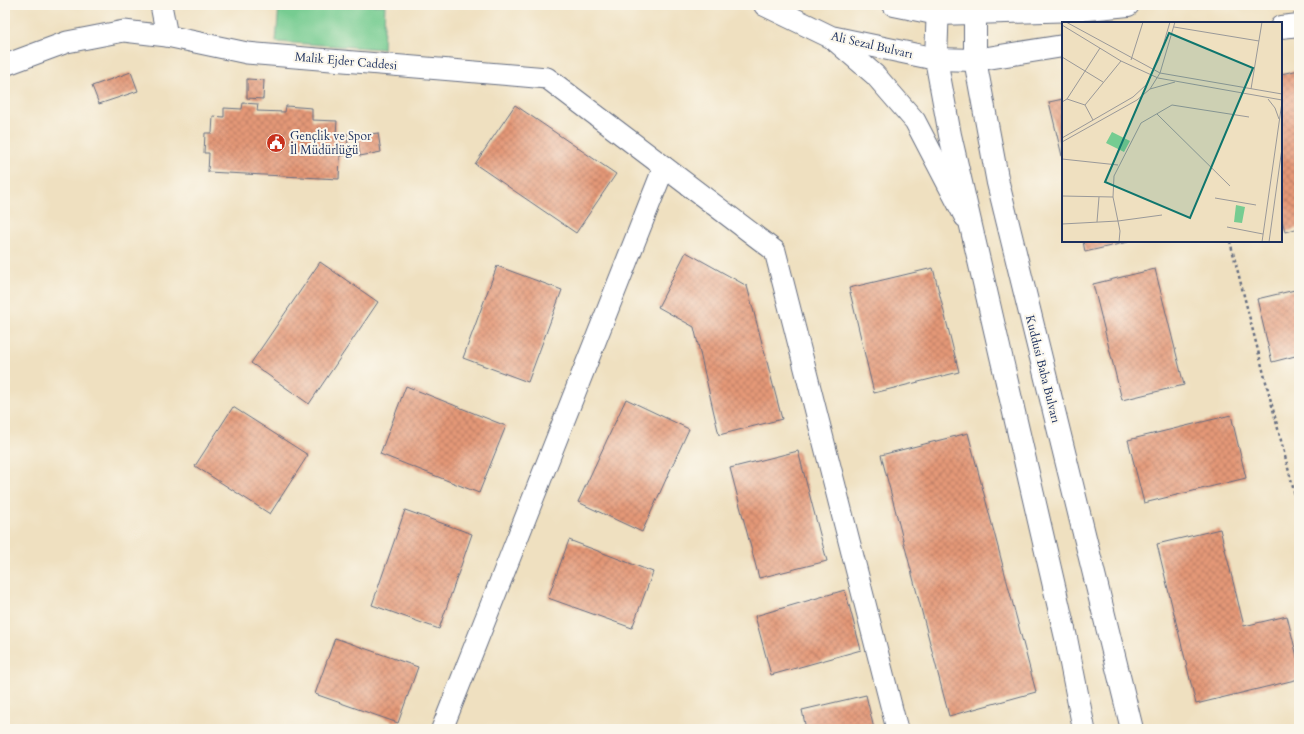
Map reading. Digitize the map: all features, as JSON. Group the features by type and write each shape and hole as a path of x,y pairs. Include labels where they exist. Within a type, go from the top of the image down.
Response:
{"main road":[{"name":"Ali Sezal Bulvarı","path":"765,5 831,37 936,60"},
{"path":"894,5 938,10 1078,10 1128,5"},
{"name":"Kuddusi Baba Bulvarı","path":"975,9 975,60 998,183 1132,729"},
{"path":"938,10 936,60 950,135 1066,638 1084,729"},
{"path":"1282,27 1299,25"},
{"path":"936,60 975,60 1062,46"}],"street":[{"path":"162,5 167,36"},
{"name":"Malik Ejder Caddesi","path":"5,64 67,42 124,31 167,36 247,53 547,78 775,251 897,729"},
{"path":"831,37 875,75 915,121 973,232"},
{"path":"442,729 664,167"}],"path":[{"path":"1230,242 1299,511"}],"green space":[{"path":"279,5 385,5 383,49 276,42"}],"building":[{"path":"271,5 271,8 246,6"},
{"path":"1299,70 1299,228 1285,232 1282,219 1282,74"},
{"path":"131,72 138,91 99,104 92,86"},
{"path":"247,79 264,80 263,99 247,98"},
{"path":"1062,99 1062,156 1049,102"},
{"name":"Gençlik ve Spor İl Müdürlüğü","path":"243,103 258,104 257,111 285,112 286,106 312,108 312,120 337,121 336,134 348,134 347,155 340,155 339,179 208,172 209,153 204,153 205,133 212,133 213,116 224,117 224,108 242,109"},
{"path":"515,105 616,174 576,233 475,164"},
{"path":"378,133 381,152 360,156 357,136"},
{"path":"1083,242 1128,242 1085,252"},
{"path":"686,252 747,286 782,419 719,435 694,327 658,307"},
{"path":"320,262 378,302 309,404 251,363"},
{"path":"497,266 562,290 528,382 463,358"},
{"path":"933,268 959,372 874,393 849,288"},
{"path":"1155,269 1184,385 1122,400 1093,284"},
{"path":"1299,289 1299,355 1272,362 1257,299"},
{"path":"406,386 506,426 479,493 380,454"},
{"path":"626,399 689,429 642,532 578,502"},
{"path":"233,407 308,455 270,514 195,466"},
{"path":"1231,415 1246,478 1144,503 1128,440"},
{"path":"968,433 1036,692 949,716 881,455"},
{"path":"798,451 827,561 759,578 730,468"},
{"path":"405,510 472,534 439,629 372,605"},
{"path":"1220,529 1244,626 1287,616 1299,665 1299,679 1196,704 1157,544"},
{"path":"569,540 653,572 632,628 548,598"},
{"path":"845,590 861,650 771,675 755,616"},
{"path":"335,638 418,667 398,723 315,694"},
{"path":"866,695 874,729 806,729 802,710"}],"place":[{"name":"Gençlik ve Spor İl Müdürlüğü","path":"276,143"}]}
